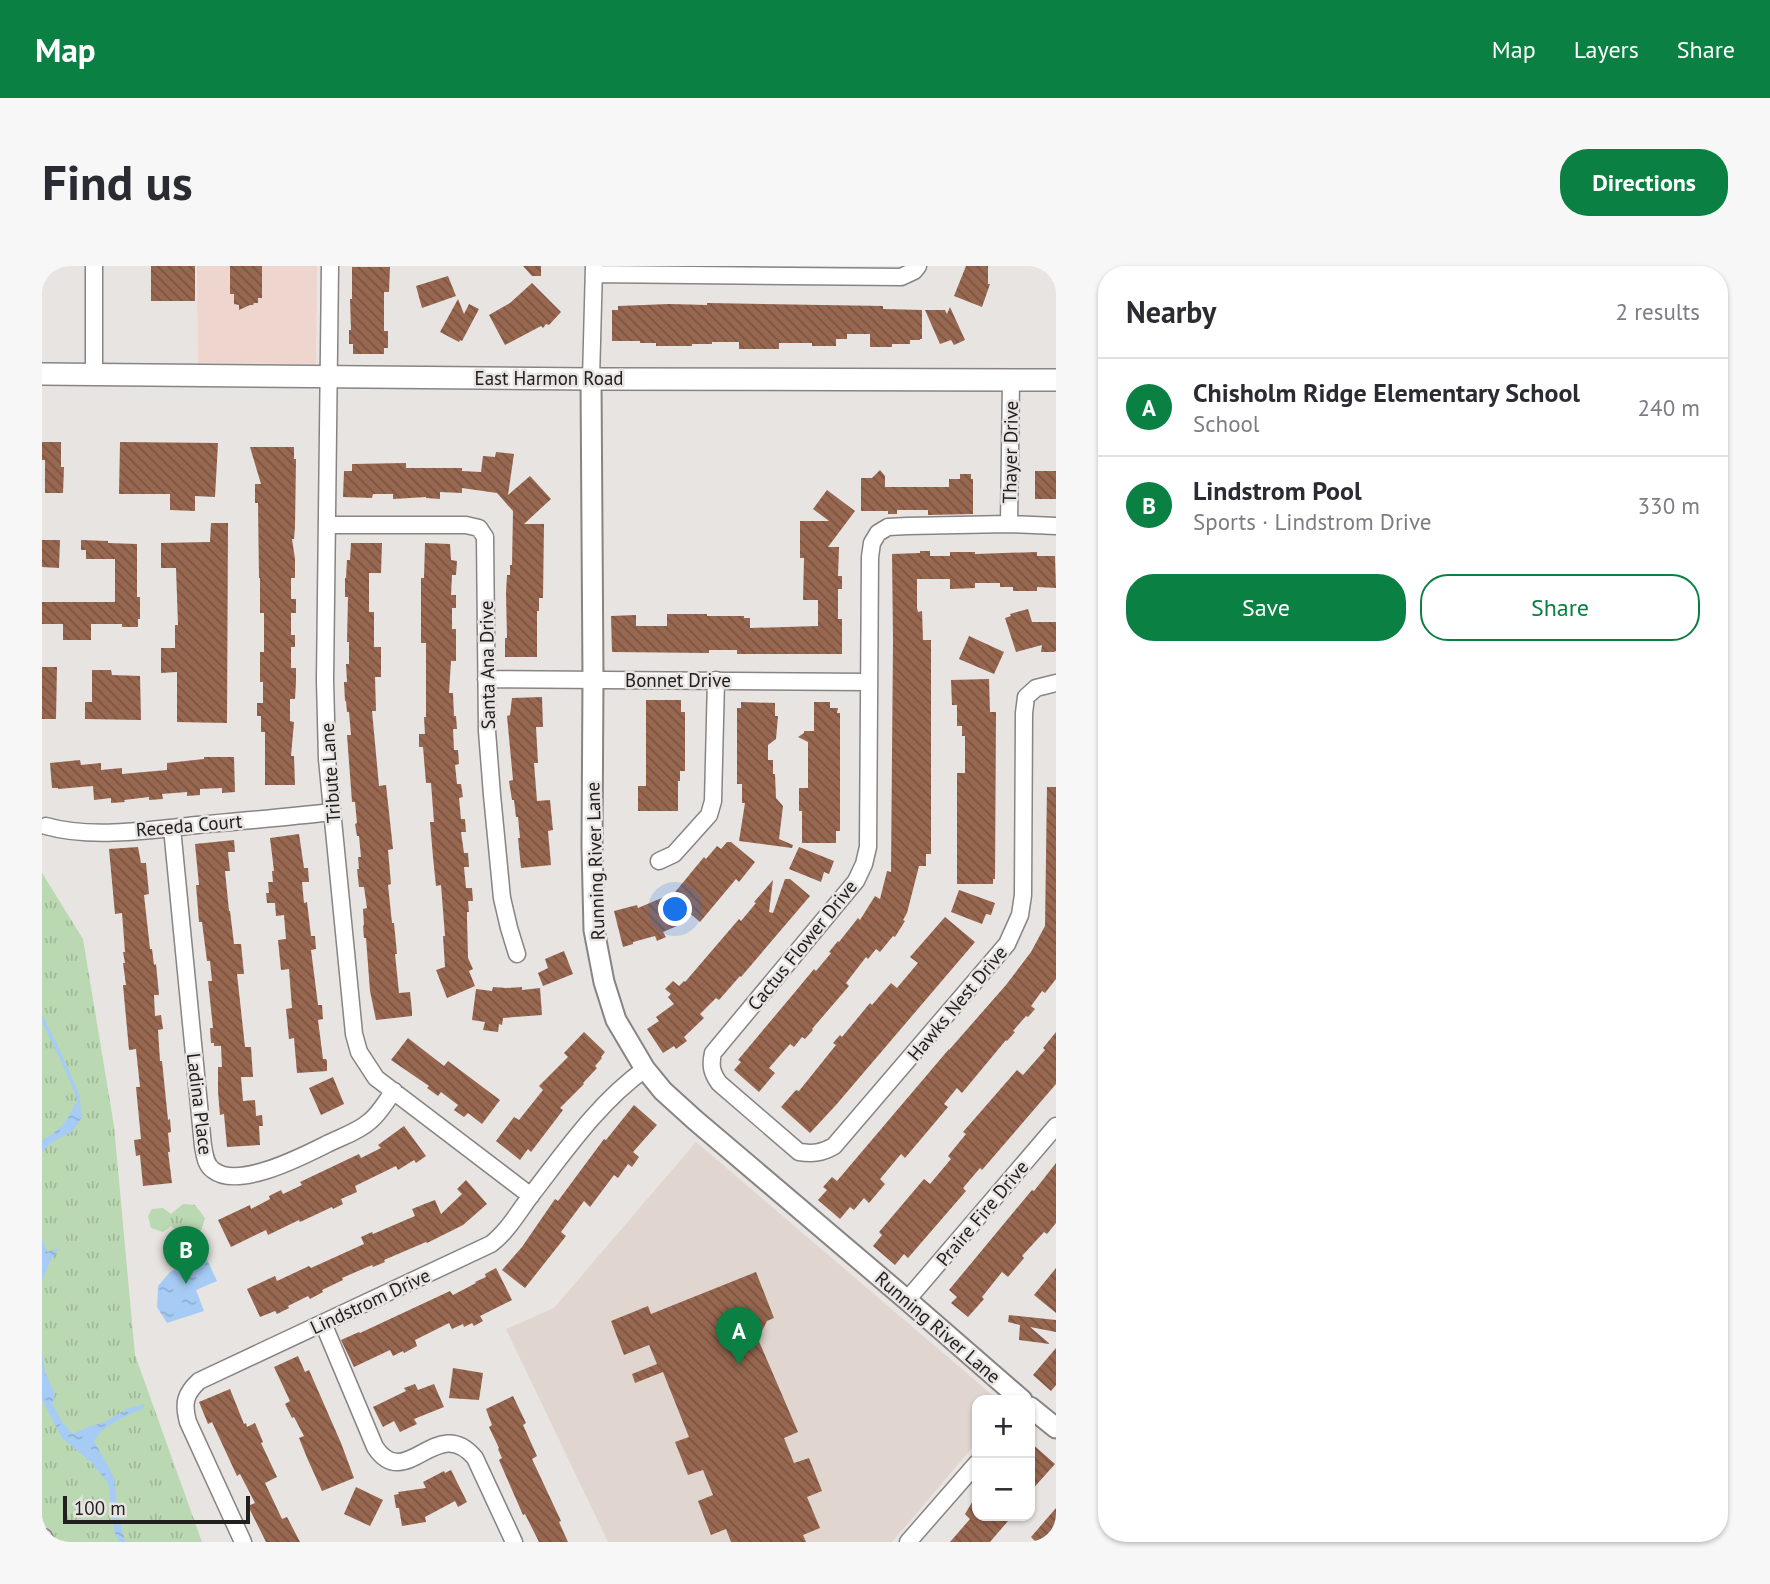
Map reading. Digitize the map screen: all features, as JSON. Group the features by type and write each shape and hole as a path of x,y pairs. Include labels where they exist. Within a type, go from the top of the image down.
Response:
{"main road":[{"name":"East Harmon Road","path":"42,374 1056,380"}],"street":[{"path":"94,266 94,374"},
{"name":"Tribute Lane","path":"330,266 325,680 327,759 354,1034 359,1052 376,1078 531,1196"},
{"path":"594,270 759,271 901,277 918,266"},
{"name":"Running River Lane","path":"594,270 591,379 594,930 604,982 616,1020 645,1069 663,1091 1016,1395"},
{"name":"Thayer Drive","path":"1009,524 1011,380"},
{"name":"Santa Ana Drive","path":"327,524 466,524 479,528 485,537 488,744 502,898 517,954"},
{"path":"1009,524 1056,526"},
{"name":"Cactus Flower Drive","path":"759,1118 719,1083 711,1063 713,1054 856,881 864,864 868,847 872,543 878,533 888,527 1009,524"},
{"name":"Bonnet Drive","path":"486,679 869,682"},
{"path":"659,861 674,854 709,815 713,801 716,680"},
{"name":"Hawks Nest Drive","path":"759,1118 799,1152 823,1152 834,1146 1007,944 1020,915 1023,895 1026,697 1036,688 1056,683"},
{"name":"Receda Court","path":"46,826 81,833 172,828 332,811"},
{"name":"Ladina Place","path":"172,828 203,1146 206,1161 214,1171 226,1176 242,1176 285,1164 358,1130 372,1120 394,1091"},
{"name":"Lindstrom Drive","path":"243,1542 188,1422 185,1410 190,1390 199,1381 501,1237 608,1100 625,1083 645,1069"},
{"name":"Praire Fire Drive","path":"907,1300 1056,1126"},
{"path":"323,1323 374,1447 382,1458 393,1463 404,1462 443,1444 456,1443 466,1448 475,1458 514,1542"},
{"path":"1035,1410 1056,1428"},
{"path":"908,1542 972,1469"}],"shaded area":[{"path":"197,266 317,266 316,364 198,363"},
{"path":"696,1142 992,1395 972,1395 972,1448 892,1542 608,1542 506,1329 554,1308"}],"green space":[{"path":"42,873 83,939 114,1126 135,1355 202,1542 53,1542 42,1518"},
{"path":"183,1204 195,1205 205,1218 201,1231 181,1235 171,1226 163,1232 151,1228 148,1216 152,1209 163,1208 171,1214"}],"water":[{"path":"75,1103 83,1115 73,1131 42,1151 42,1140 62,1125"},
{"path":"42,1238 47,1252 59,1248 42,1281"},
{"path":"202,1249 217,1281 196,1290 204,1311 167,1323 157,1307 158,1286 170,1272 183,1265 182,1258"},
{"path":"42,1352 45,1372 55,1395 52,1403 62,1422 73,1434 105,1422 126,1409 144,1404 144,1408 110,1425 94,1441 114,1477 125,1542 119,1542 114,1531 108,1483 91,1462 62,1438 42,1400"}],"building":[{"path":"151,266 195,266 195,301 151,301"},
{"path":"230,266 262,266 262,298 258,298 258,303 239,310 239,305 234,304 234,294 230,294"},
{"path":"523,266 541,266 541,276 532,276"},
{"path":"966,266 988,266 990,284 982,307 954,296"},
{"path":"352,267 390,267 389,292 384,292 384,331 388,331 388,348 384,348 384,354 353,354 353,344 349,344"},
{"path":"448,276 456,296 422,308 416,286"},
{"path":"532,283 561,312 549,325 546,324 543,328 541,326 505,345 489,315 510,303"},
{"path":"458,299 464,314 469,304 479,309 459,342 440,332"},
{"path":"707,303 883,306 883,309 922,310 922,339 910,340 910,344 892,344 892,347 870,347 870,334 847,334 847,339 836,339 836,346 779,343 779,349 739,349 739,342 656,346 656,343 640,341 612,341 612,310 618,310 618,306"},
{"path":"950,307 965,340 954,345 951,340 940,344 925,310 945,310 947,314"},
{"path":"42,442 61,442 63,493 45,493"},
{"path":"120,442 218,443 215,497 195,496 195,511 170,510 170,494 119,494"},
{"path":"250,447 294,447 296,459 295,527 292,539 295,578 291,578 291,599 296,599 296,613 291,613 291,635 295,635 295,647 291,647 291,668 296,668 296,682 295,699 290,699 290,721 294,722 291,756 294,756 295,785 265,785 265,732 261,732 261,716 257,716 257,703 263,703 260,652 264,652 264,613 260,613 258,503 255,503 255,484 261,484"},
{"path":"496,452 514,454 508,495 530,476 551,499 524,524 544,524 543,598 539,598 537,611 537,657 505,657 506,593 507,575 510,575 512,565 513,511 497,493 462,488 462,493 440,492 440,499 393,499 393,494 373,494 372,498 343,497 344,471 352,471 352,464 406,463 406,468 462,468 462,471 481,472 483,456 495,457"},
{"path":"880,470 885,476 885,487 949,487 949,479 960,479 960,474 971,474 973,514 928,515 928,510 897,510 897,514 888,514 888,511 861,511 861,478 872,478"},
{"path":"1035,471 1056,471 1056,499 1035,499"},
{"path":"827,490 855,511 828,547 839,547 838,576 842,576 842,589 838,589 838,619 842,619 842,654 737,654 737,650 709,650 709,653 612,652 611,616 636,615 636,626 667,626 667,614 707,614 744,616 750,618 750,628 818,626 818,600 803,600 804,558 800,558 800,521 829,521 813,509"},
{"path":"211,523 228,523 227,723 177,722 177,672 161,673 161,648 175,648 175,625 178,625 176,568 161,568 161,543 210,542"},
{"path":"42,540 60,540 59,568 42,567"},
{"path":"81,540 137,544 137,597 140,597 138,627 91,624 91,640 63,640 63,624 42,624 42,602 115,602 115,559 86,559 86,550 81,550"},
{"path":"351,543 382,543 381,573 369,573 369,612 374,612 374,647 381,647 381,677 375,677 376,711 372,711 379,786 386,785 393,849 388,850 391,884 388,885 394,923 399,993 410,992 412,1011 412,1016 376,1020 363,926 363,909 367,908 364,887 359,887 357,869 358,857 361,857 355,824 355,802 352,802 347,735 351,735 344,682 347,682 346,664 349,664 348,597 345,597 345,578"},
{"path":"425,543 450,544 451,560 457,561 456,575 452,575 451,595 456,595 456,608 452,608 452,629 456,629 456,661 451,661 449,693 453,693 456,716 457,729 453,729 454,750 458,750 459,764 455,765 457,784 461,784 463,797 459,798 461,819 465,819 466,832 461,832 464,853 468,853 469,867 464,867 466,888 472,888 473,901 468,901 467,912 468,958 473,969 469,971 475,986 447,998 436,970 445,967 445,936 441,885 436,886 433,857 431,783 426,783 423,747 419,747 419,734 425,734 426,717 426,643 421,643 421,578 424,578"},
{"path":"930,551 930,556 950,556 950,552 1037,552 1037,556 1055,556 1056,588 1037,587 1037,591 1013,591 1013,587 1000,587 1000,583 975,583 975,588 950,589 950,579 917,579 917,608 918,612 922,611 923,640 931,640 931,854 926,854 926,866 919,866 903,920 905,921 895,937 893,936 880,952 876,949 868,959 866,957 846,983 849,986 813,1030 805,1039 802,1037 794,1047 790,1044 769,1068 775,1073 759,1092 734,1070 741,1062 738,1060 814,969 816,971 858,918 860,920 875,896 880,899 887,871 891,872 892,554"},
{"path":"1028,609 1032,622 1056,622 1056,651 1041,652 1042,645 1016,652 1005,618"},
{"path":"969,636 1004,652 994,674 959,659"},
{"path":"42,667 57,667 56,719 42,719"},
{"path":"92,670 111,670 112,675 140,676 141,720 85,719 85,702 92,702"},
{"path":"989,679 990,712 996,712 995,879 993,884 957,884 957,773 965,773 965,736 962,736 962,726 957,726 957,705 952,705 951,680"},
{"path":"542,697 543,727 536,727 538,763 534,763 537,801 550,800 553,830 548,831 551,865 521,868 518,817 509,781 513,780 507,716 510,715 512,698"},
{"path":"646,700 681,700 681,712 685,712 685,771 680,771 678,781 678,811 638,811 638,786 646,786"},
{"path":"741,702 775,703 775,716 778,716 776,739 768,745 768,760 773,760 776,798 783,806 779,839 793,845 792,848 739,841 745,803 742,803 742,784 737,784 737,708 741,708"},
{"path":"814,702 830,702 830,708 838,708 837,713 840,713 840,831 836,831 836,843 802,843 799,788 808,788 808,742 798,737 804,731 814,731"},
{"path":"204,757 234,757 235,792 222,793 222,788 200,789 200,795 187,796 187,792 162,794 163,799 149,800 149,797 111,803 111,798 94,800 93,786 52,788 50,763 80,760 81,765 101,763 101,770 122,768 122,774 167,770 167,763"},
{"path":"1047,787 1056,787 1056,979 1045,993 1042,991 1031,1006 1035,1009 1026,1016 962,1093 957,1088 944,1104 948,1107 905,1158 901,1154 880,1179 885,1184 869,1203 864,1198 854,1210 850,1207 840,1219 818,1200 827,1190 823,1187 832,1177 837,1181 1006,985 1031,952 1045,926"},
{"path":"299,834 304,868 308,868 309,882 302,882 311,936 315,936 316,949 311,950 318,1005 322,1005 323,1019 318,1020 327,1071 297,1073 294,1038 289,1039 286,1009 292,1008 289,969 281,970 278,940 286,939 284,915 276,916 275,903 267,903 266,893 269,893 268,882 273,882 274,871 270,838"},
{"path":"234,840 235,852 228,852 230,871 225,871 234,944 241,944 244,974 237,974 245,1047 251,1047 253,1077 241,1077 243,1101 255,1100 256,1116 262,1115 263,1126 259,1126 260,1145 227,1147 224,1114 220,1115 218,1092 218,1067 222,1067 221,1046 211,1043 210,1028 213,1028 208,981 212,981 202,922 199,922 195,844"},
{"path":"727,842 731,842 755,862 739,882 736,879 700,922 671,897 704,857 706,859 717,846 721,849"},
{"path":"138,847 141,863 146,863 149,894 144,895 159,995 154,995 155,1016 161,1015 163,1029 158,1030 168,1120 170,1119 168,1152 172,1183 143,1186 140,1155 136,1156 134,1140 141,1139 136,1087 140,1087 136,1049 129,1050 123,985 126,985 122,913 115,914 109,849"},
{"path":"799,847 834,861 829,874 824,872 821,882 789,869"},
{"path":"785,879 790,879 810,896 741,977 719,1000 716,998 700,1014 704,1018 684,1037 687,1041 676,1049 674,1046 663,1053 647,1029 659,1021 656,1017 674,1004 668,997 671,994 665,989 673,981 679,986 685,982 739,919 741,921 773,880 769,912 773,913"},
{"path":"959,890 995,903 991,915 986,914 982,924 951,912"},
{"path":"664,897 677,926 663,932 666,937 657,941 655,936 623,947 614,911 637,905 638,908"},
{"path":"945,917 975,942 810,1133 781,1107 796,1090 799,1091 836,1045 833,1043 840,1035 842,1037 870,1003 872,1005 891,983 897,988 918,963 910,957"},
{"path":"564,951 573,974 543,986 538,973 548,968 545,959"},
{"path":"493,987 522,987 522,990 540,988 542,1015 503,1018 498,1032 483,1030 485,1022 472,1020 476,989 492,991"},
{"path":"584,1032 605,1052 595,1066 597,1068 560,1108 563,1110 531,1152 528,1149 520,1160 496,1141 514,1117 519,1120 543,1090 539,1086 568,1057 564,1053"},
{"path":"1056,1032 1056,1084 982,1170 980,1168 963,1188 966,1191 908,1258 904,1254 895,1265 873,1246 882,1235 879,1232 924,1179 930,1184 951,1159 948,1156 966,1134 963,1132 1017,1070 1023,1075 1045,1050 1043,1048"},
{"path":"408,1038 444,1066 448,1061 500,1100 482,1124 468,1113 464,1117 454,1110 458,1105 441,1092 438,1096 427,1088 429,1086 391,1060"},
{"path":"333,1077 344,1104 321,1115 309,1088"},
{"path":"634,1105 657,1125 633,1152 639,1157 632,1167 628,1164 618,1178 614,1175 590,1207 584,1201 561,1232 566,1236 525,1288 502,1270 522,1247 555,1199 558,1201 604,1139 606,1140"},
{"path":"404,1126 426,1156 416,1163 414,1160 398,1170 396,1166 355,1186 357,1192 341,1199 343,1204 333,1209 332,1207 300,1222 299,1220 268,1235 266,1230 231,1247 218,1220 250,1205 251,1209 270,1199 269,1196 281,1190 283,1194 302,1185 300,1182 359,1154 361,1158 381,1148 378,1145"},
{"path":"1056,1163 1056,1223 1022,1256 1024,1258 1008,1277 1002,1272 968,1317 951,1303 957,1297 949,1290"},
{"path":"466,1180 487,1204 463,1225 384,1260 385,1262 342,1278 343,1280 322,1290 323,1292 310,1299 308,1296 277,1314 275,1311 260,1317 247,1289 275,1276 277,1281 309,1266 311,1268 364,1244 361,1237 415,1216 412,1209 427,1203 435,1200 441,1214 462,1194 457,1189"},
{"path":"496,1268 512,1300 480,1316 483,1321 474,1326 472,1323 464,1327 463,1324 452,1329 449,1323 415,1340 417,1346 404,1353 403,1351 393,1356 390,1350 354,1367 341,1340 450,1291 453,1295 486,1277 485,1274"},
{"path":"1056,1268 1056,1313 1034,1295"},
{"path":"756,1272 774,1318 767,1321 758,1339 798,1432 784,1438 794,1463 809,1458 822,1491 807,1497 820,1528 803,1535 806,1542 731,1542 726,1529 711,1535 698,1501 713,1495 703,1470 688,1475 675,1442 689,1437 663,1372 635,1383 632,1374 657,1364 649,1345 624,1355 611,1321 648,1306 651,1314"},
{"path":"1009,1315 1056,1320 1056,1332 1030,1327 1050,1344 1019,1340 1020,1325 1008,1322"},
{"path":"1056,1348 1056,1385 1051,1391 1033,1375"},
{"path":"298,1356 305,1372 309,1370 354,1478 322,1491 299,1438 304,1436 285,1404 290,1401 274,1367"},
{"path":"453,1368 483,1373 479,1400 449,1398"},
{"path":"415,1384 418,1390 434,1384 444,1407 414,1419 417,1424 400,1432 394,1421 383,1427 373,1407"},
{"path":"230,1389 244,1424 246,1423 247,1427 255,1423 277,1477 265,1483 282,1519 287,1517 300,1542 266,1542 248,1506 255,1503 240,1474 237,1476 212,1422 208,1424 199,1402"},
{"path":"513,1396 537,1456 532,1459 568,1542 539,1542 525,1514 523,1515 499,1460 502,1458 489,1427 492,1425 486,1409"},
{"path":"1035,1446 1055,1464 1035,1486"},
{"path":"451,1470 467,1502 458,1507 455,1501 425,1517 426,1522 402,1526 394,1495 426,1488 423,1482"},
{"path":"356,1487 383,1500 370,1526 344,1514"},
{"path":"972,1502 972,1521 1008,1521 990,1542 950,1542 970,1519 965,1514"},
{"path":"1056,1508 1056,1542 1036,1542 1031,1537"}],"waterway":[{"path":"42,1018 78,1096 77,1113"}],"place":[{"name":"Lindstrom Pool","path":"186,1284"},
{"name":"Chisholm Ridge Elementary School","path":"739,1365"}]}
